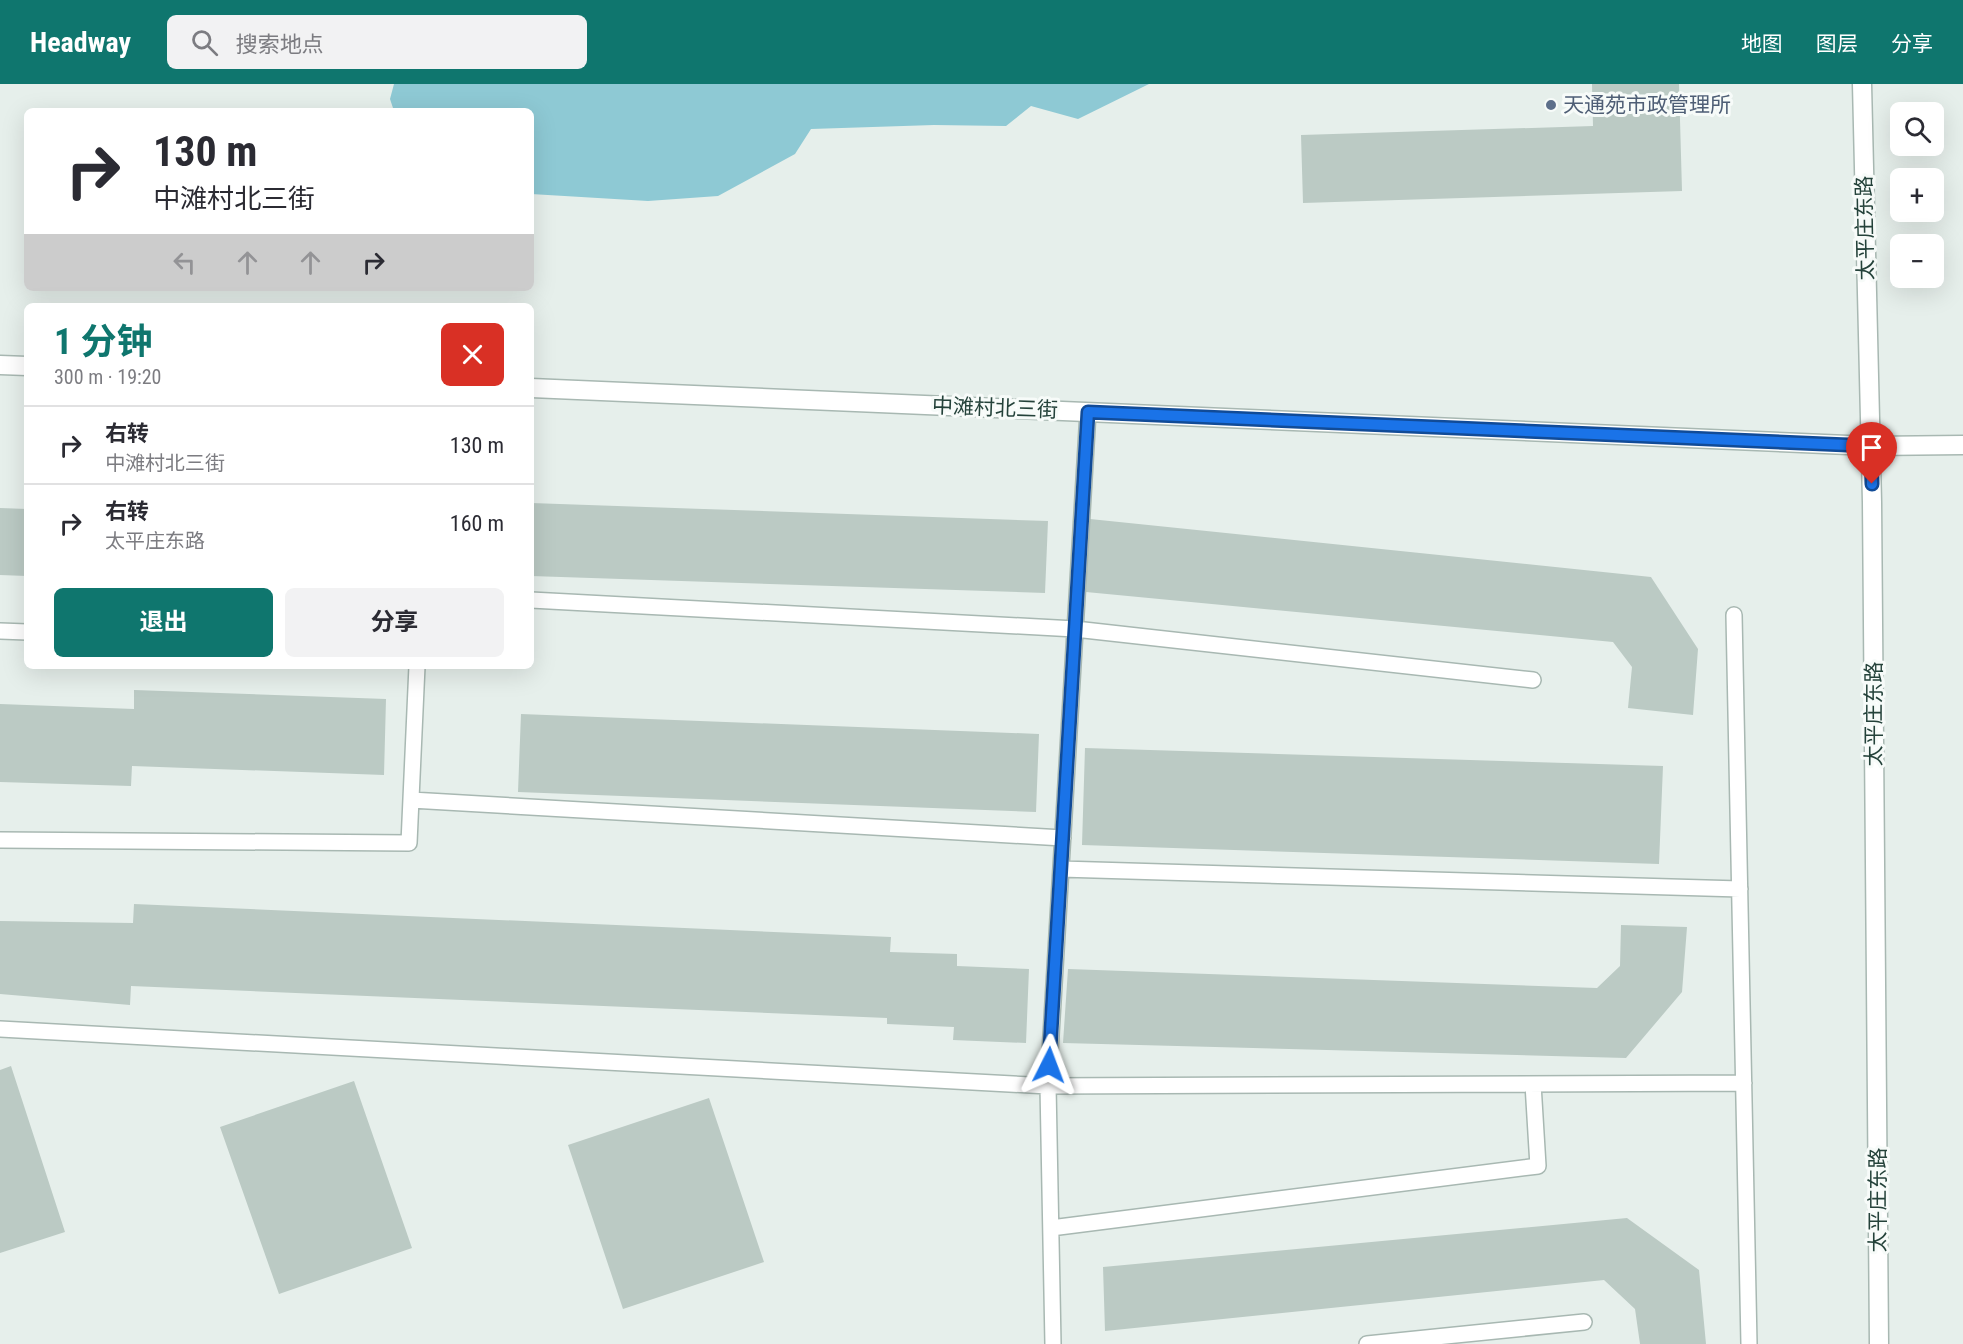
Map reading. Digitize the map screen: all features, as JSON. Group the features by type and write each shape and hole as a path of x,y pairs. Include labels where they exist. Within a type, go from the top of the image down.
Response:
{"street":[{"name":"太平庄东路","path":"1862,84 1871,446 1879,1344"},
{"path":"0,365 24,366"},
{"name":"中滩村北三街","path":"534,388 1871,446 1963,445"}],"lane":[{"path":"1053,1344 1048,1086 1088,412"},
{"path":"534,600 1075,629 1533,680"},
{"path":"1734,615 1749,1344"},
{"path":"0,631 24,632"},
{"path":"0,840 409,843 417,669"},
{"path":"411,800 1063,838"},
{"path":"1061,868 1740,889"},
{"path":"0,1029 1048,1086 1744,1083"},
{"path":"1051,1228 1538,1166 1533,1084"},
{"path":"1367,1344 1584,1322"}],"water":[{"path":"394,84 1149,84 1078,119 1031,106 1006,126 934,125 811,129 795,154 718,196 648,201 534,194 534,108 393,108 390,99"}],"building":[{"path":"1592,84 1679,84 1682,191 1303,203 1301,135 1593,126"},
{"path":"534,503 1048,521 1045,593 534,576"},
{"path":"0,508 24,509 24,576 0,575"},
{"path":"1090,519 1651,577 1698,649 1693,715 1628,708 1632,667 1613,642 1086,592"},
{"path":"134,690 386,699 384,775 132,766 131,786 0,782 0,704 134,709"},
{"path":"521,714 1039,734 1036,812 518,792"},
{"path":"1085,748 1663,766 1659,864 1082,845"},
{"path":"134,904 891,937 890,952 957,954 957,966 1029,969 1026,1043 953,1040 954,1027 887,1024 887,1018 131,986 130,1005 0,994 0,921 133,923"},
{"path":"1621,925 1687,927 1682,992 1626,1058 1063,1043 1068,969 1597,988 1620,966"},
{"path":"11,1066 65,1232 0,1253 0,1070"},
{"path":"354,1081 412,1248 279,1294 220,1127"},
{"path":"709,1098 764,1262 623,1309 568,1145"},
{"path":"1627,1218 1699,1270 1706,1344 1640,1344 1635,1309 1604,1280 1105,1331 1103,1267"}],"place":[{"name":"天通苑市政管理所","path":"1551,105"}],"route":[{"path":"1049,1065 1088,412 1871,446 1872,484"}]}
